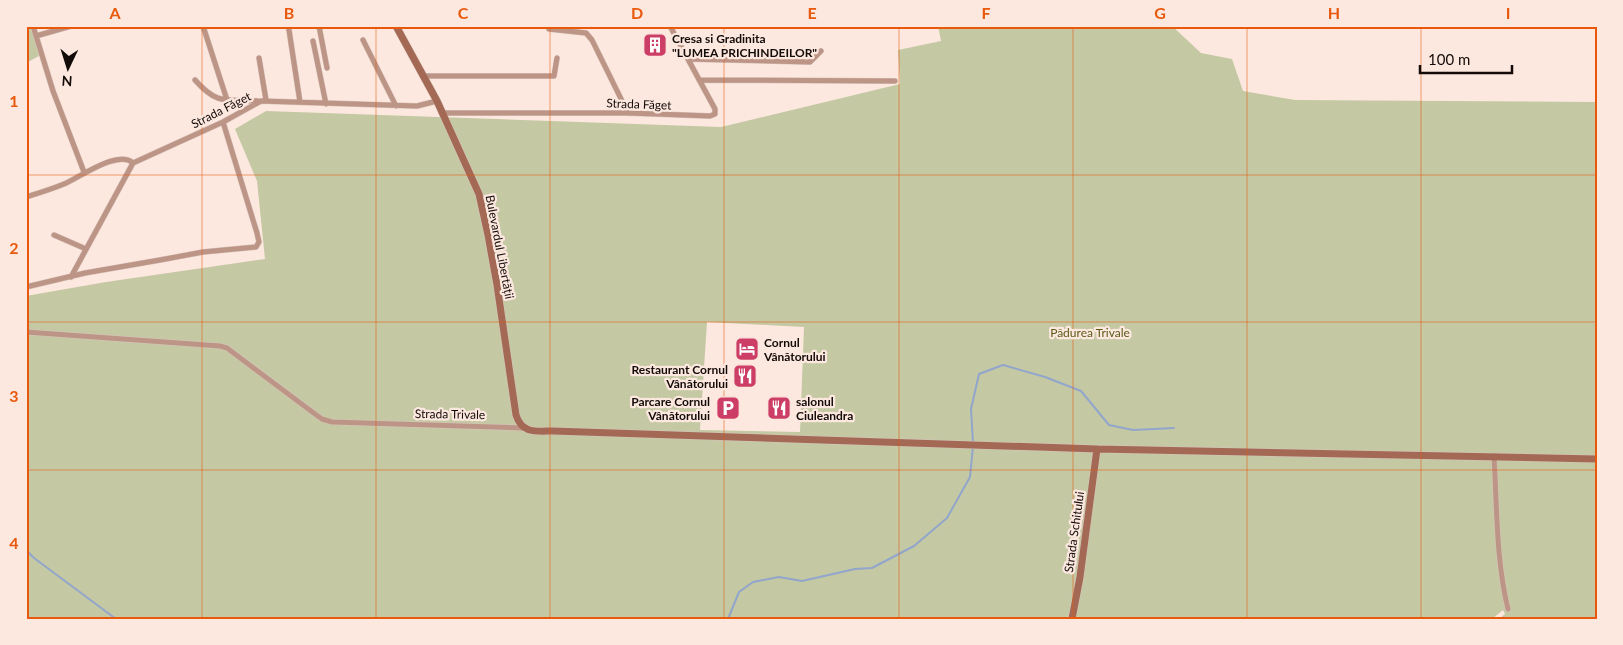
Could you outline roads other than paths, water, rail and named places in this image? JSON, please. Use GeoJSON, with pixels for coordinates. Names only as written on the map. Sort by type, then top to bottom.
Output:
{"type":"FeatureCollection","features":[{"type":"Feature","properties":{"kind":"main road","name":"Bulevardul Libertății"},"geometry":{"type":"LineString","coordinates":[[396,26],[442,113],[478,194],[494,268],[516,415],[523,428]]}},
{"type":"Feature","properties":{"kind":"main road","name":"Strada Trivale"},"geometry":{"type":"LineString","coordinates":[[523,428],[538,431],[1097,449],[1597,458]]}},
{"type":"Feature","properties":{"kind":"main road","name":"Strada Schitului"},"geometry":{"type":"LineString","coordinates":[[1072,619],[1097,449]]}},
{"type":"Feature","properties":{"kind":"street"},"geometry":{"type":"LineString","coordinates":[[33,26],[53,91],[84,172]]}},
{"type":"Feature","properties":{"kind":"street"},"geometry":{"type":"LineString","coordinates":[[36,36],[71,26]]}},
{"type":"Feature","properties":{"kind":"street"},"geometry":{"type":"LineString","coordinates":[[203,26],[227,100]]}},
{"type":"Feature","properties":{"kind":"street"},"geometry":{"type":"LineString","coordinates":[[319,26],[327,68]]}},
{"type":"Feature","properties":{"kind":"street"},"geometry":{"type":"LineString","coordinates":[[670,26],[699,80],[895,81]]}},
{"type":"Feature","properties":{"kind":"street"},"geometry":{"type":"LineString","coordinates":[[548,29],[586,33],[592,40],[628,113]]}},
{"type":"Feature","properties":{"kind":"street"},"geometry":{"type":"LineString","coordinates":[[289,30],[300,102]]}},
{"type":"Feature","properties":{"kind":"street"},"geometry":{"type":"LineString","coordinates":[[363,40],[396,106]]}},
{"type":"Feature","properties":{"kind":"street"},"geometry":{"type":"LineString","coordinates":[[313,41],[326,104]]}},
{"type":"Feature","properties":{"kind":"street"},"geometry":{"type":"LineString","coordinates":[[688,59],[810,62],[821,51]]}},
{"type":"Feature","properties":{"kind":"street"},"geometry":{"type":"LineString","coordinates":[[195,80],[220,100],[263,101],[259,58]]}},
{"type":"Feature","properties":{"kind":"street"},"geometry":{"type":"LineString","coordinates":[[423,76],[554,76],[556,58]]}},
{"type":"Feature","properties":{"kind":"street","name":"Strada Făget"},"geometry":{"type":"LineString","coordinates":[[442,113],[628,113],[710,116],[715,114],[715,109],[699,80]]}},
{"type":"Feature","properties":{"kind":"street","name":"Strada Făget"},"geometry":{"type":"LineString","coordinates":[[26,197],[65,184],[84,172],[124,158],[132,163],[223,122],[263,101],[396,106],[416,106],[436,101]]}},
{"type":"Feature","properties":{"kind":"street"},"geometry":{"type":"LineString","coordinates":[[26,287],[85,273],[186,255],[256,247],[259,242],[257,233],[223,122]]}},
{"type":"Feature","properties":{"kind":"street"},"geometry":{"type":"LineString","coordinates":[[71,277],[132,163]]}},
{"type":"Feature","properties":{"kind":"street"},"geometry":{"type":"LineString","coordinates":[[54,235],[86,249]]}},
{"type":"Feature","properties":{"kind":"street","name":"Strada Trivale"},"geometry":{"type":"LineString","coordinates":[[26,332],[227,348],[322,419],[332,422],[523,428]]}},
{"type":"Feature","properties":{"kind":"street"},"geometry":{"type":"LineString","coordinates":[[1494,456],[1499,546],[1508,609]]}},
{"type":"Feature","properties":{"kind":"waterway"},"geometry":{"type":"LineString","coordinates":[[973,443],[971,409],[979,374],[1003,365],[1045,377],[1081,391],[1109,425],[1133,430],[1174,428]]}},
{"type":"Feature","properties":{"kind":"waterway"},"geometry":{"type":"LineString","coordinates":[[728,619],[739,592],[753,582],[779,577],[802,581],[855,569],[872,568],[914,546],[947,518],[970,477],[973,446]]}},
{"type":"Feature","properties":{"kind":"waterway"},"geometry":{"type":"LineString","coordinates":[[26,550],[116,619]]}},
{"type":"Feature","properties":{"kind":"place","name":"Cresa si Gradinita \"LUMEA PRICHINDEILOR\""},"geometry":{"type":"Point","coordinates":[655,45]}},
{"type":"Feature","properties":{"kind":"place","name":"Cornul Vânătorului"},"geometry":{"type":"Point","coordinates":[747,349]}},
{"type":"Feature","properties":{"kind":"place","name":"Restaurant Cornul Vânătorului"},"geometry":{"type":"Point","coordinates":[745,376]}},
{"type":"Feature","properties":{"kind":"place","name":"Parcare Cornul Vânătorului"},"geometry":{"type":"Point","coordinates":[728,408]}},
{"type":"Feature","properties":{"kind":"place","name":"salonul Ciuleandra"},"geometry":{"type":"Point","coordinates":[779,408]}},
{"type":"Feature","properties":{"kind":"park label","name":"Pădurea Trivale"},"geometry":{"type":"Point","coordinates":[1090,332]}}]}
